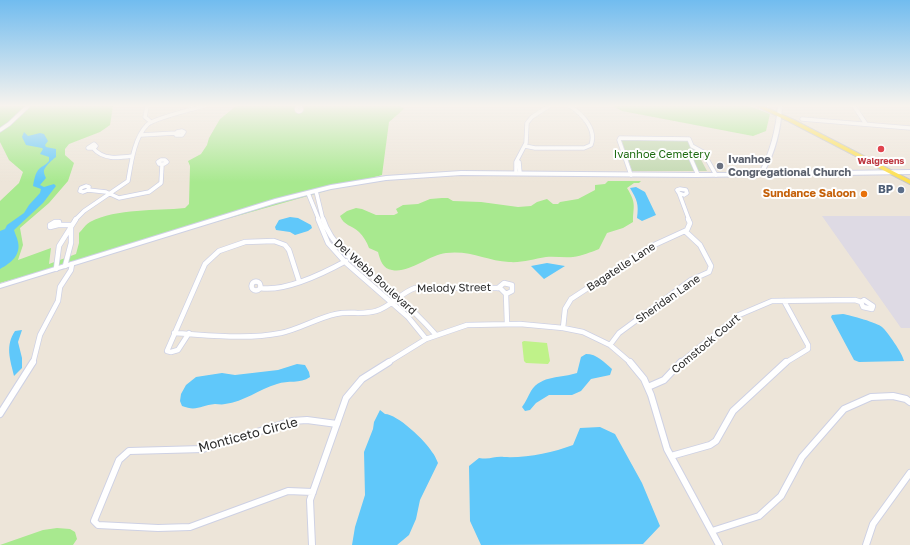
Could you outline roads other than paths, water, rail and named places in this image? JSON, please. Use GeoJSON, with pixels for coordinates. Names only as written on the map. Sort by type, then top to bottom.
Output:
{"type":"FeatureCollection","features":[{"type":"Feature","properties":{"kind":"main road"},"geometry":{"type":"LineString","coordinates":[[761,174],[776,131]]}},
{"type":"Feature","properties":{"kind":"main road"},"geometry":{"type":"LineString","coordinates":[[812,131],[910,182]]}},
{"type":"Feature","properties":{"kind":"main road"},"geometry":{"type":"LineString","coordinates":[[0,286],[264,204],[364,181],[402,176],[448,173],[716,175],[910,172]]}},
{"type":"Feature","properties":{"kind":"street"},"geometry":{"type":"LineString","coordinates":[[56,268],[59,246],[71,225],[84,211],[128,181],[134,148],[143,131]]}},
{"type":"Feature","properties":{"kind":"street"},"geometry":{"type":"LineString","coordinates":[[518,173],[519,162],[517,161],[518,156],[525,146],[525,131]]}},
{"type":"Feature","properties":{"kind":"street"},"geometry":{"type":"LineString","coordinates":[[525,146],[535,148],[584,148],[591,145],[593,140],[590,131]]}},
{"type":"Feature","properties":{"kind":"street"},"geometry":{"type":"LineString","coordinates":[[141,135],[176,133]]}},
{"type":"Feature","properties":{"kind":"street"},"geometry":{"type":"LineString","coordinates":[[631,175],[619,140],[620,138],[685,138],[689,140],[692,146],[702,152],[716,175]]}},
{"type":"Feature","properties":{"kind":"street"},"geometry":{"type":"LineString","coordinates":[[93,148],[96,153],[101,156],[132,156]]}},
{"type":"Feature","properties":{"kind":"street"},"geometry":{"type":"LineString","coordinates":[[624,155],[686,154],[691,159],[698,175]]}},
{"type":"Feature","properties":{"kind":"street"},"geometry":{"type":"LineString","coordinates":[[88,190],[99,191],[116,197],[125,198],[151,191],[161,183],[162,165]]}},
{"type":"Feature","properties":{"kind":"street","name":"Del Webb Boulevard"},"geometry":{"type":"LineString","coordinates":[[316,191],[328,233],[351,257],[424,321],[436,335]]}},
{"type":"Feature","properties":{"kind":"street","name":"Del Webb Boulevard"},"geometry":{"type":"LineString","coordinates":[[308,193],[328,243],[345,262],[408,317],[426,339]]}},
{"type":"Feature","properties":{"kind":"street"},"geometry":{"type":"LineString","coordinates":[[679,193],[690,223],[685,231]]}},
{"type":"Feature","properties":{"kind":"street"},"geometry":{"type":"LineString","coordinates":[[58,225],[71,225]]}},
{"type":"Feature","properties":{"kind":"street"},"geometry":{"type":"LineString","coordinates":[[0,414],[31,368],[35,358],[40,335],[58,301],[60,286],[71,270],[66,259],[71,243],[71,225]]}},
{"type":"Feature","properties":{"kind":"street","name":"Bagatelle Lane"},"geometry":{"type":"LineString","coordinates":[[563,328],[565,309],[571,299],[652,246],[685,231]]}},
{"type":"Feature","properties":{"kind":"street","name":"Sheridan Lane"},"geometry":{"type":"LineString","coordinates":[[610,345],[621,332],[691,280],[709,272],[711,266],[700,245],[685,231]]}},
{"type":"Feature","properties":{"kind":"street"},"geometry":{"type":"LineString","coordinates":[[189,334],[182,348],[176,352],[167,351],[205,264],[212,257],[225,249],[245,242],[274,241],[285,245],[289,250],[299,281]]}},
{"type":"Feature","properties":{"kind":"street"},"geometry":{"type":"LineString","coordinates":[[260,288],[263,290],[273,290],[335,267],[351,257]]}},
{"type":"Feature","properties":{"kind":"street"},"geometry":{"type":"LineString","coordinates":[[498,288],[502,283],[512,285],[512,291],[506,294]]}},
{"type":"Feature","properties":{"kind":"street","name":"Melody Street"},"geometry":{"type":"LineString","coordinates":[[174,333],[221,336],[267,335],[282,332],[336,314],[361,314],[378,311],[392,302],[403,292],[416,288],[498,288],[503,290],[506,294],[507,324]]}},
{"type":"Feature","properties":{"kind":"street","name":"Comstock Court"},"geometry":{"type":"LineString","coordinates":[[648,387],[664,380],[680,363],[739,315],[772,301],[855,300],[861,302]]}},
{"type":"Feature","properties":{"kind":"street"},"geometry":{"type":"LineString","coordinates":[[671,456],[710,445],[716,441],[733,411],[790,360],[808,349],[808,345],[784,301]]}},
{"type":"Feature","properties":{"kind":"street"},"geometry":{"type":"LineString","coordinates":[[312,545],[310,500],[346,398],[362,379],[426,339],[436,335],[467,325],[507,324],[535,325],[583,332],[610,345],[633,365],[644,379],[648,387],[667,449],[719,545]]}},
{"type":"Feature","properties":{"kind":"street"},"geometry":{"type":"LineString","coordinates":[[712,532],[759,516],[781,496],[802,457],[844,409],[871,397],[893,396],[906,398],[910,402]]}},
{"type":"Feature","properties":{"kind":"street","name":"Monticeto Circle"},"geometry":{"type":"LineString","coordinates":[[313,492],[288,491],[190,527],[158,528],[98,525],[94,521],[119,460],[129,452],[203,449],[292,421],[307,420],[337,424]]}},
{"type":"Feature","properties":{"kind":"street"},"geometry":{"type":"LineString","coordinates":[[866,545],[873,524],[910,473]]}},
{"type":"Feature","properties":{"kind":"water"},"geometry":{"type":"Polygon","coordinates":[[[24,132],[28,136],[40,133],[44,134],[48,141],[45,145],[46,147],[56,149],[56,157],[45,168],[44,173],[46,178],[40,185],[44,187],[54,184],[56,186],[43,203],[14,230],[19,247],[17,255],[8,264],[0,269],[0,231],[5,229],[7,225],[24,213],[40,193],[41,189],[33,186],[35,177],[39,169],[49,161],[49,157],[40,154],[43,149],[42,148],[26,145],[22,137],[24,132]]]}},
{"type":"Feature","properties":{"kind":"water"},"geometry":{"type":"Polygon","coordinates":[[[636,187],[645,192],[656,215],[642,221],[637,218],[637,202],[630,188],[636,187]]]}},
{"type":"Feature","properties":{"kind":"water"},"geometry":{"type":"Polygon","coordinates":[[[290,217],[298,218],[311,225],[312,228],[308,231],[295,235],[290,232],[276,230],[275,227],[279,220],[290,217]]]}},
{"type":"Feature","properties":{"kind":"water"},"geometry":{"type":"Polygon","coordinates":[[[547,263],[565,266],[544,279],[531,266],[547,263]]]}},
{"type":"Feature","properties":{"kind":"water"},"geometry":{"type":"Polygon","coordinates":[[[843,314],[870,321],[882,327],[901,353],[904,361],[859,362],[854,360],[831,317],[832,315],[843,314]]]}},
{"type":"Feature","properties":{"kind":"water"},"geometry":{"type":"Polygon","coordinates":[[[22,330],[18,342],[22,358],[22,368],[14,376],[9,347],[15,331],[22,330]]]}},
{"type":"Feature","properties":{"kind":"water"},"geometry":{"type":"Polygon","coordinates":[[[586,354],[597,357],[612,369],[610,375],[591,379],[581,391],[572,395],[549,395],[536,403],[530,410],[525,411],[522,407],[535,386],[540,382],[552,378],[577,373],[581,357],[586,354]]]}},
{"type":"Feature","properties":{"kind":"water"},"geometry":{"type":"Polygon","coordinates":[[[297,364],[305,365],[310,377],[298,381],[277,384],[232,403],[215,404],[199,408],[187,408],[182,406],[180,401],[181,394],[186,385],[196,377],[222,373],[235,375],[278,370],[297,364]]]}},
{"type":"Feature","properties":{"kind":"water"},"geometry":{"type":"Polygon","coordinates":[[[380,410],[385,414],[397,418],[418,435],[434,454],[438,463],[420,500],[416,519],[409,535],[397,545],[352,545],[355,527],[365,495],[364,452],[373,429],[374,422],[380,410]]]}},
{"type":"Feature","properties":{"kind":"water"},"geometry":{"type":"Polygon","coordinates":[[[600,427],[615,434],[642,483],[660,526],[643,544],[481,545],[470,521],[469,466],[479,458],[522,457],[557,450],[573,445],[580,428],[600,427]]]}},
{"type":"Feature","properties":{"kind":"place","name":"Walgreens"},"geometry":{"type":"Point","coordinates":[881,149]}},
{"type":"Feature","properties":{"kind":"place","name":"Ivanhoe Congregational Church"},"geometry":{"type":"Point","coordinates":[720,166]}},
{"type":"Feature","properties":{"kind":"place","name":"BP"},"geometry":{"type":"Point","coordinates":[901,190]}},
{"type":"Feature","properties":{"kind":"place","name":"Sundance Saloon"},"geometry":{"type":"Point","coordinates":[864,194]}},
{"type":"Feature","properties":{"kind":"park label","name":"Ivanhoe Cemetery"},"geometry":{"type":"Point","coordinates":[662,155]}}]}
